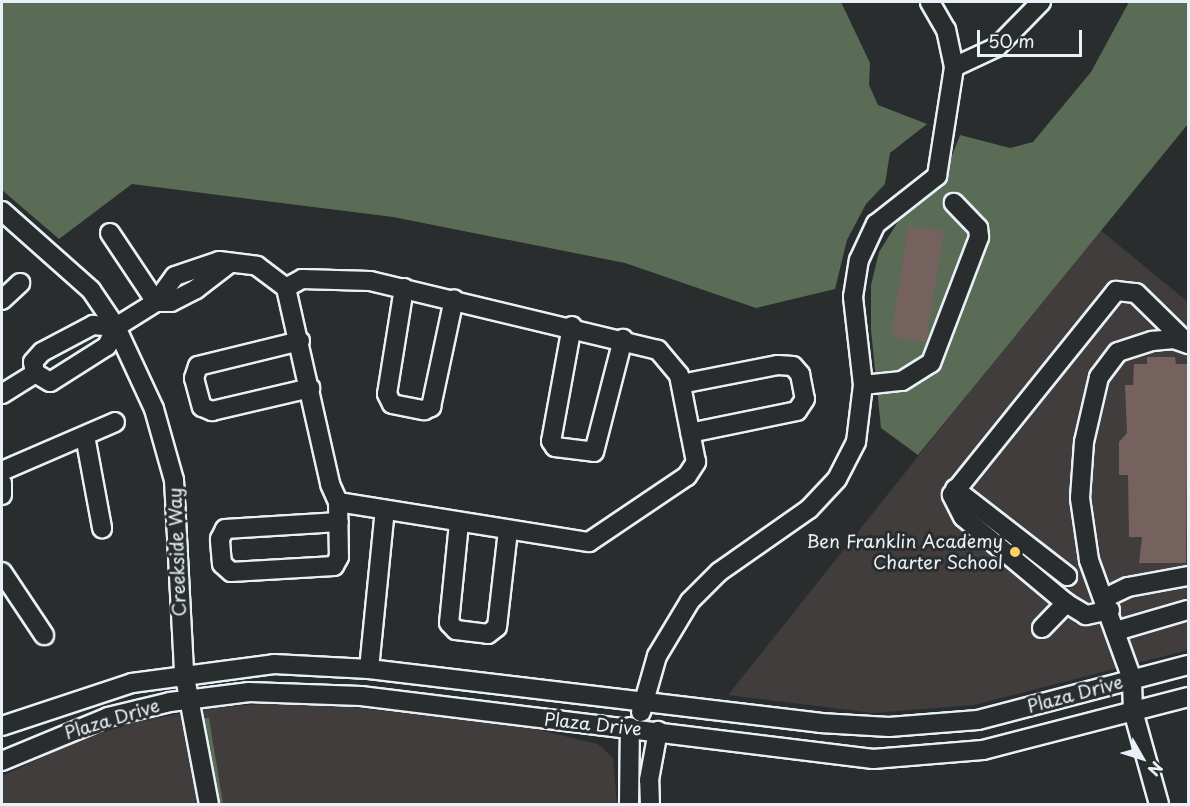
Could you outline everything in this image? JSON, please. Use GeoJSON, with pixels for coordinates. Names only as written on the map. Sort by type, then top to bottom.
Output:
{"type":"FeatureCollection","features":[{"type":"Feature","properties":{"kind":"street"},"geometry":{"type":"LineString","coordinates":[[629,804],[634,728],[657,656],[690,601],[718,572],[809,508],[837,479],[856,442],[863,385],[852,297],[859,260],[876,224],[937,176],[954,67],[946,30],[930,2]]}},
{"type":"Feature","properties":{"kind":"street"},"geometry":{"type":"LineString","coordinates":[[954,67],[997,47],[1041,2]]}},
{"type":"Feature","properties":{"kind":"street"},"geometry":{"type":"LineString","coordinates":[[863,385],[902,381],[931,363],[979,237],[978,228],[954,203]]}},
{"type":"Feature","properties":{"kind":"street","name":"Creekside Way"},"geometry":{"type":"LineString","coordinates":[[2,211],[91,290],[116,327],[154,409],[174,480],[184,672],[209,804]]}},
{"type":"Feature","properties":{"kind":"street"},"geometry":{"type":"LineString","coordinates":[[110,233],[156,302]]}},
{"type":"Feature","properties":{"kind":"street"},"geometry":{"type":"LineString","coordinates":[[116,327],[93,324],[42,352],[33,362],[35,373],[50,382],[69,372],[79,360],[107,346],[116,327],[156,302],[171,302],[195,278],[230,263],[257,266],[286,288],[300,341],[330,484],[338,502],[339,522],[339,557],[328,569],[231,572],[222,564],[220,539],[225,529],[339,522]]}},
{"type":"Feature","properties":{"kind":"street"},"geometry":{"type":"LineString","coordinates":[[286,288],[302,279],[370,281],[572,326],[623,339],[667,357],[681,384],[696,462],[687,476],[600,538],[577,542],[338,502]]}},
{"type":"Feature","properties":{"kind":"street"},"geometry":{"type":"LineString","coordinates":[[2,300],[20,283]]}},
{"type":"Feature","properties":{"kind":"street"},"geometry":{"type":"LineString","coordinates":[[404,288],[387,394],[392,404],[423,410],[431,407],[454,299]]}},
{"type":"Feature","properties":{"kind":"street"},"geometry":{"type":"LineString","coordinates":[[1187,343],[1136,293],[1116,291],[956,489],[952,502],[963,517],[1066,603],[1086,615],[1128,587],[1188,576]]}},
{"type":"Feature","properties":{"kind":"street"},"geometry":{"type":"LineString","coordinates":[[572,326],[551,441],[555,447],[594,452],[623,339]]}},
{"type":"Feature","properties":{"kind":"street"},"geometry":{"type":"LineString","coordinates":[[300,341],[198,366],[194,378],[202,407],[212,411],[310,388]]}},
{"type":"Feature","properties":{"kind":"street"},"geometry":{"type":"LineString","coordinates":[[1159,804],[1133,711],[1132,679],[1084,538],[1081,486],[1084,442],[1099,377],[1118,352],[1152,341],[1187,343]]}},
{"type":"Feature","properties":{"kind":"street"},"geometry":{"type":"LineString","coordinates":[[681,384],[786,364],[800,374],[805,399],[797,411],[690,434]]}},
{"type":"Feature","properties":{"kind":"street"},"geometry":{"type":"LineString","coordinates":[[2,394],[35,373]]}},
{"type":"Feature","properties":{"kind":"street"},"geometry":{"type":"LineString","coordinates":[[2,471],[115,422]]}},
{"type":"Feature","properties":{"kind":"street"},"geometry":{"type":"LineString","coordinates":[[85,436],[102,528]]}},
{"type":"Feature","properties":{"kind":"street"},"geometry":{"type":"LineString","coordinates":[[2,483],[2,495]]}},
{"type":"Feature","properties":{"kind":"street"},"geometry":{"type":"LineString","coordinates":[[956,489],[1067,576]]}},
{"type":"Feature","properties":{"kind":"street"},"geometry":{"type":"LineString","coordinates":[[369,669],[385,510]]}},
{"type":"Feature","properties":{"kind":"street"},"geometry":{"type":"LineString","coordinates":[[459,523],[449,623],[456,630],[488,634],[497,627],[508,531]]}},
{"type":"Feature","properties":{"kind":"street"},"geometry":{"type":"LineString","coordinates":[[2,572],[44,635]]}},
{"type":"Feature","properties":{"kind":"street"},"geometry":{"type":"LineString","coordinates":[[1042,628],[1066,603]]}},
{"type":"Feature","properties":{"kind":"street"},"geometry":{"type":"LineString","coordinates":[[1116,632],[1188,610]]}},
{"type":"Feature","properties":{"kind":"street","name":"Plaza Drive"},"geometry":{"type":"LineString","coordinates":[[2,726],[89,694],[184,672],[274,664],[369,669],[855,727],[908,727],[978,720],[1188,665]]}},
{"type":"Feature","properties":{"kind":"street","name":"Plaza Drive"},"geometry":{"type":"LineString","coordinates":[[2,761],[108,717],[188,699],[257,692],[328,693],[658,731],[816,755],[909,758],[984,750],[1188,697]]}},
{"type":"Feature","properties":{"kind":"street"},"geometry":{"type":"LineString","coordinates":[[650,804],[649,780],[658,731]]}},
{"type":"Feature","properties":{"kind":"shaded area","name":"Ben Franklin Academy Charter School"},"geometry":{"type":"Polygon","coordinates":[[[1099,229],[1188,302],[1188,650],[974,705],[873,713],[728,695],[1099,229]]]}},
{"type":"Feature","properties":{"kind":"shaded area"},"geometry":{"type":"Polygon","coordinates":[[[304,702],[522,726],[598,744],[613,758],[617,804],[2,804],[2,776],[79,740],[137,722],[216,707],[304,702]]]}},
{"type":"Feature","properties":{"kind":"green space"},"geometry":{"type":"Polygon","coordinates":[[[2,2],[841,2],[870,63],[869,85],[878,105],[927,124],[890,153],[885,184],[866,204],[847,240],[835,289],[756,308],[625,263],[393,217],[132,184],[59,239],[2,190],[2,2]]]}},
{"type":"Feature","properties":{"kind":"green space"},"geometry":{"type":"Polygon","coordinates":[[[1129,2],[1188,2],[1188,124],[918,455],[881,428],[871,330],[871,285],[879,252],[904,212],[939,189],[960,135],[1010,148],[1033,142],[1091,72],[1129,2]]]}},
{"type":"Feature","properties":{"kind":"green space"},"geometry":{"type":"Polygon","coordinates":[[[203,718],[209,718],[223,804],[217,804],[203,718]]]}},
{"type":"Feature","properties":{"kind":"building"},"geometry":{"type":"Polygon","coordinates":[[[908,226],[944,231],[926,342],[891,337],[908,226]]]}},
{"type":"Feature","properties":{"kind":"building"},"geometry":{"type":"Polygon","coordinates":[[[1147,357],[1175,357],[1176,364],[1188,364],[1186,563],[1139,563],[1142,537],[1129,537],[1128,475],[1119,475],[1119,442],[1127,433],[1125,385],[1133,385],[1134,364],[1147,364],[1147,357]]]}},
{"type":"Feature","properties":{"kind":"place","name":"Ben Franklin Academy Charter School"},"geometry":{"type":"Point","coordinates":[1015,552]}}]}
